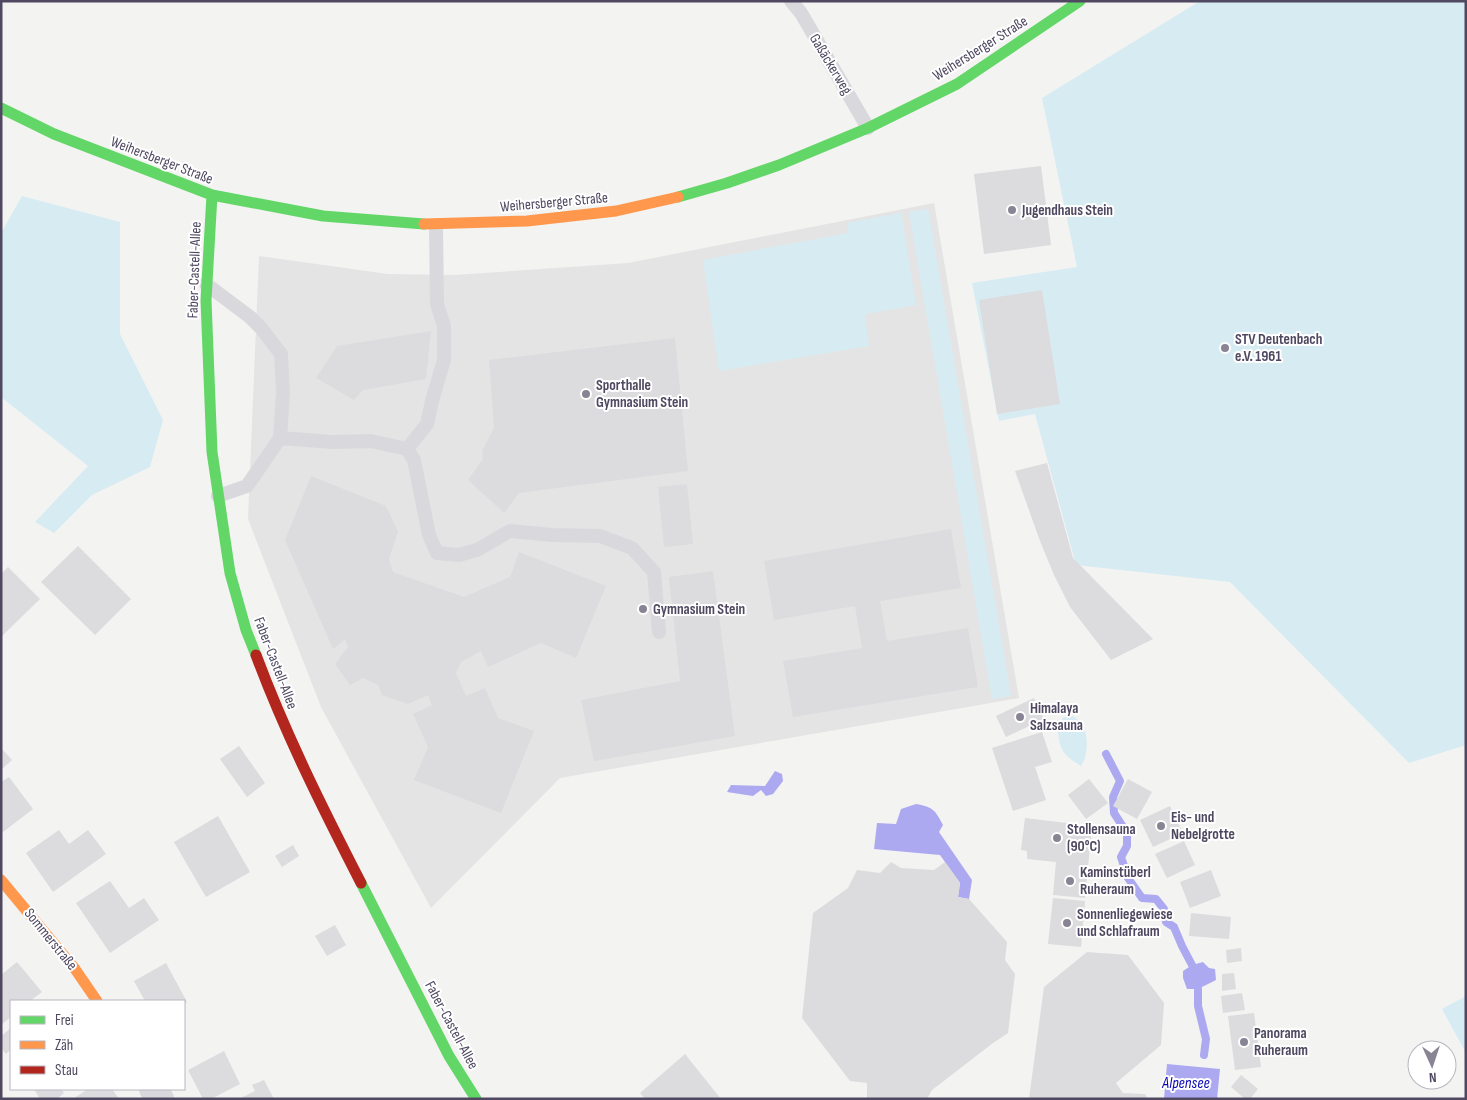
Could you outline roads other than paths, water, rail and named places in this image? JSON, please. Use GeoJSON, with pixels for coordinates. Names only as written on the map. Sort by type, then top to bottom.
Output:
{"type":"FeatureCollection","features":[{"type":"Feature","properties":{"kind":"street","name":"Weihersberger Straße"},"geometry":{"type":"LineString","coordinates":[[1,108],[54,134],[212,195],[323,216],[436,225],[528,221],[616,211],[672,199],[779,165],[868,128],[957,84],[1080,1]]}},
{"type":"Feature","properties":{"kind":"street","name":"Faber-Castell-Allee"},"geometry":{"type":"LineString","coordinates":[[212,195],[206,284],[212,452],[230,573],[246,630],[269,691],[328,819],[449,1056],[476,1099]]}},
{"type":"Feature","properties":{"kind":"street","name":"Sommerstraße"},"geometry":{"type":"LineString","coordinates":[[1,880],[75,969],[96,1000]]}},
{"type":"Feature","properties":{"kind":"lane","name":"Gaßäckerweg"},"geometry":{"type":"LineString","coordinates":[[791,1],[801,13],[868,128]]}},
{"type":"Feature","properties":{"kind":"lane"},"geometry":{"type":"LineString","coordinates":[[407,449],[428,424],[432,401],[444,360],[444,326],[438,304],[436,225]]}},
{"type":"Feature","properties":{"kind":"lane"},"geometry":{"type":"LineString","coordinates":[[206,284],[250,317],[281,354],[283,393],[280,438],[247,486],[218,496]]}},
{"type":"Feature","properties":{"kind":"lane"},"geometry":{"type":"LineString","coordinates":[[280,438],[333,442],[371,441],[407,449],[414,460],[429,535],[437,553],[459,555],[477,550],[510,531],[552,535],[600,536],[632,548],[654,572],[659,632]]}},
{"type":"Feature","properties":{"kind":"water"},"geometry":{"type":"Polygon","coordinates":[[[775,771],[782,774],[783,781],[773,794],[766,796],[761,790],[753,796],[727,792],[731,785],[765,786],[775,771]]]}},
{"type":"Feature","properties":{"kind":"water"},"geometry":{"type":"Polygon","coordinates":[[[916,804],[926,806],[935,812],[943,825],[939,832],[972,880],[969,899],[958,897],[960,883],[940,855],[874,849],[877,823],[896,824],[901,809],[916,804]]]}},
{"type":"Feature","properties":{"kind":"water"},"geometry":{"type":"Polygon","coordinates":[[[1203,962],[1209,968],[1215,969],[1216,980],[1198,989],[1187,989],[1183,978],[1183,971],[1192,965],[1203,962]]]}},
{"type":"Feature","properties":{"kind":"water","name":"Alpensee"},"geometry":{"type":"Polygon","coordinates":[[[1167,1064],[1220,1069],[1217,1099],[1164,1099],[1167,1064]]]}},
{"type":"Feature","properties":{"kind":"waterway"},"geometry":{"type":"LineString","coordinates":[[1106,754],[1120,781],[1113,797],[1114,813],[1127,833],[1127,846],[1121,857],[1128,878],[1142,898],[1156,899],[1164,909],[1166,922],[1174,927],[1192,965]]}},
{"type":"Feature","properties":{"kind":"waterway"},"geometry":{"type":"LineString","coordinates":[[1198,989],[1198,1006],[1206,1039],[1204,1055]]}},
{"type":"Feature","properties":{"kind":"place","name":"Jugendhaus Stein"},"geometry":{"type":"Point","coordinates":[1012,210]}},
{"type":"Feature","properties":{"kind":"place","name":"STV Deutenbach e.V. 1961"},"geometry":{"type":"Point","coordinates":[1225,348]}},
{"type":"Feature","properties":{"kind":"place","name":"Sporthalle Gymnasium Stein"},"geometry":{"type":"Point","coordinates":[586,394]}},
{"type":"Feature","properties":{"kind":"place","name":"Gymnasium Stein"},"geometry":{"type":"Point","coordinates":[643,609]}},
{"type":"Feature","properties":{"kind":"place","name":"Himalaya Salzsauna"},"geometry":{"type":"Point","coordinates":[1020,717]}},
{"type":"Feature","properties":{"kind":"place","name":"Eis- und Nebelgrotte"},"geometry":{"type":"Point","coordinates":[1161,826]}},
{"type":"Feature","properties":{"kind":"place","name":"Stollensauna (90°C)"},"geometry":{"type":"Point","coordinates":[1057,838]}},
{"type":"Feature","properties":{"kind":"place","name":"Kaminstüberl Ruheraum"},"geometry":{"type":"Point","coordinates":[1070,881]}},
{"type":"Feature","properties":{"kind":"place","name":"Sonnenliegewiese und Schlafraum"},"geometry":{"type":"Point","coordinates":[1067,923]}},
{"type":"Feature","properties":{"kind":"place","name":"Panorama Ruheraum"},"geometry":{"type":"Point","coordinates":[1244,1042]}}]}
